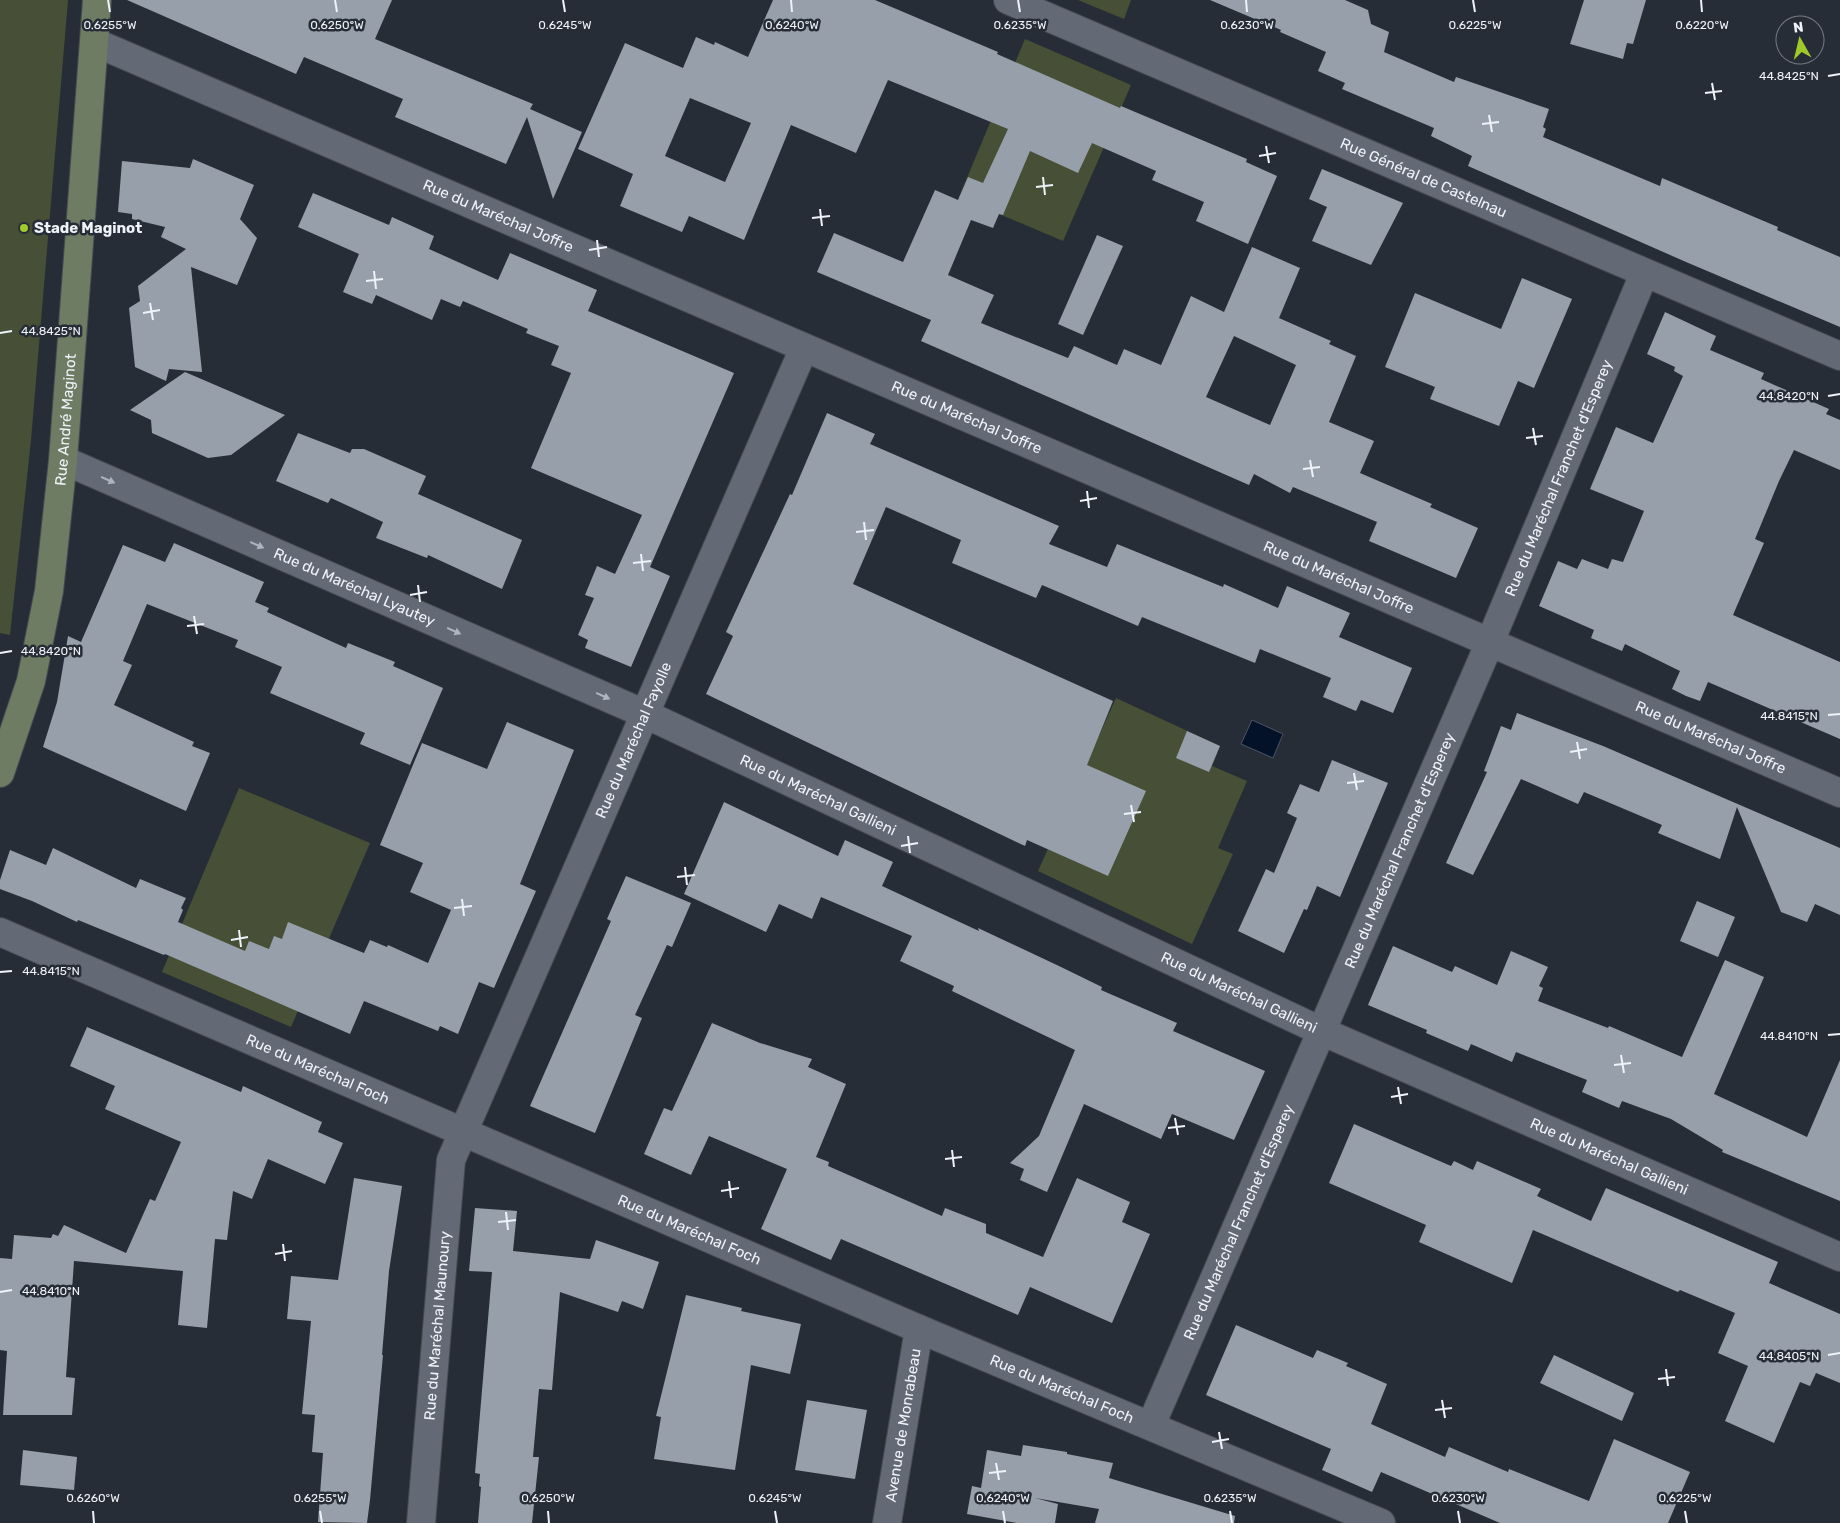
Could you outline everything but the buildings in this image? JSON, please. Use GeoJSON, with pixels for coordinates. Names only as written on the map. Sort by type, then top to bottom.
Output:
{"type":"FeatureCollection","features":[{"type":"Feature","properties":{"kind":"street","name":"Rue André Maginot"},"geometry":{"type":"LineString","coordinates":[[0,773],[33,672],[49,591],[63,460],[97,0]]}},
{"type":"Feature","properties":{"kind":"street","name":"Rue Général de Castelnau"},"geometry":{"type":"LineString","coordinates":[[1008,0],[1644,274],[1840,356]]}},
{"type":"Feature","properties":{"kind":"street","name":"Rue du Maréchal Joffre"},"geometry":{"type":"LineString","coordinates":[[94,42],[1840,793]]}},
{"type":"Feature","properties":{"kind":"street","name":"Rue du Maréchal Franchet d'Esperey"},"geometry":{"type":"LineString","coordinates":[[1151,1425],[1490,642],[1644,274]]}},
{"type":"Feature","properties":{"kind":"street","name":"Rue du Maréchal Fayolle"},"geometry":{"type":"LineString","coordinates":[[464,1132],[804,348]]}},
{"type":"Feature","properties":{"kind":"street","name":"Rue du Maréchal Lyautey"},"geometry":{"type":"LineString","coordinates":[[63,460],[645,714]]}},
{"type":"Feature","properties":{"kind":"street","name":"Rue du Maréchal Gallieni"},"geometry":{"type":"LineString","coordinates":[[645,714],[1321,1031],[1840,1256]]}},
{"type":"Feature","properties":{"kind":"street","name":"Rue du Maréchal Foch"},"geometry":{"type":"LineString","coordinates":[[0,932],[919,1329],[1381,1523]]}},
{"type":"Feature","properties":{"kind":"street","name":"Rue du Maréchal Maunoury"},"geometry":{"type":"LineString","coordinates":[[420,1523],[451,1160],[464,1132]]}},
{"type":"Feature","properties":{"kind":"street","name":"Avenue de Monrabeau"},"geometry":{"type":"LineString","coordinates":[[887,1523],[919,1329]]}},
{"type":"Feature","properties":{"kind":"green space","name":"Stade Maginot"},"geometry":{"type":"Polygon","coordinates":[[[0,0],[68,0],[31,440],[10,635],[0,633],[0,0]]]}},
{"type":"Feature","properties":{"kind":"green space"},"geometry":{"type":"Polygon","coordinates":[[[1078,0],[1131,0],[1124,19],[1078,0]]]}},
{"type":"Feature","properties":{"kind":"green space"},"geometry":{"type":"Polygon","coordinates":[[[1025,39],[1131,85],[1063,241],[959,197],[1025,39]]]}},
{"type":"Feature","properties":{"kind":"green space"},"geometry":{"type":"Polygon","coordinates":[[[1116,698],[1220,746],[1212,766],[1247,781],[1218,848],[1233,854],[1192,944],[1038,871],[1116,698]]]}},
{"type":"Feature","properties":{"kind":"green space"},"geometry":{"type":"Polygon","coordinates":[[[239,788],[370,843],[291,1027],[162,972],[239,788]]]}},
{"type":"Feature","properties":{"kind":"water"},"geometry":{"type":"Polygon","coordinates":[[[1252,720],[1283,734],[1273,758],[1241,744],[1252,720]]]}},
{"type":"Feature","properties":{"kind":"place","name":"Stade Maginot"},"geometry":{"type":"Point","coordinates":[24,228]}}]}
